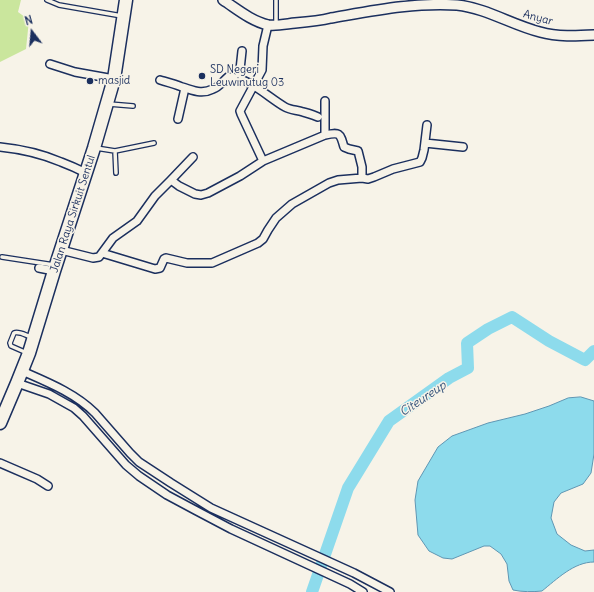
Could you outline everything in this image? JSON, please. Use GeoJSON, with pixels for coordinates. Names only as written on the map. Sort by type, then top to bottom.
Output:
{"type":"FeatureCollection","features":[{"type":"Feature","properties":{"kind":"main road","name":"Jalan Raya Sirkuit Sentul"},"geometry":{"type":"LineString","coordinates":[[0,423],[22,371],[108,104],[114,79],[126,0]]}},
{"type":"Feature","properties":{"kind":"street","name":"Anyar"},"geometry":{"type":"LineString","coordinates":[[223,0],[258,22],[272,25],[318,21],[400,7],[441,2],[480,10],[541,33],[567,36],[594,35]]}},
{"type":"Feature","properties":{"kind":"street"},"geometry":{"type":"LineString","coordinates":[[263,161],[240,111],[262,70],[263,46],[272,25]]}},
{"type":"Feature","properties":{"kind":"street"},"geometry":{"type":"LineString","coordinates":[[239,79],[242,51]]}},
{"type":"Feature","properties":{"kind":"street"},"geometry":{"type":"LineString","coordinates":[[50,64],[75,72],[114,79]]}},
{"type":"Feature","properties":{"kind":"street"},"geometry":{"type":"LineString","coordinates":[[160,80],[190,90],[202,92],[213,89],[223,83],[228,77],[244,80],[286,108],[305,112],[318,117]]}},
{"type":"Feature","properties":{"kind":"street"},"geometry":{"type":"LineString","coordinates":[[178,119],[185,88]]}},
{"type":"Feature","properties":{"kind":"street"},"geometry":{"type":"LineString","coordinates":[[325,101],[325,135]]}},
{"type":"Feature","properties":{"kind":"street"},"geometry":{"type":"LineString","coordinates":[[102,253],[155,269],[160,268],[164,259],[166,258],[187,263],[212,263],[258,243],[263,239],[276,218],[292,204],[332,182],[362,178],[368,179],[420,162],[425,143],[427,124]]}},
{"type":"Feature","properties":{"kind":"street"},"geometry":{"type":"LineString","coordinates":[[172,180],[187,190],[201,195],[208,193],[240,176],[263,161],[325,135],[336,134],[340,135],[342,138],[344,147],[358,151],[362,168],[362,178]]}},
{"type":"Feature","properties":{"kind":"street"},"geometry":{"type":"LineString","coordinates":[[425,143],[463,147]]}},
{"type":"Feature","properties":{"kind":"street"},"geometry":{"type":"LineString","coordinates":[[0,147],[34,153],[60,161],[86,173]]}},
{"type":"Feature","properties":{"kind":"street"},"geometry":{"type":"LineString","coordinates":[[61,250],[94,258],[99,257],[113,238],[137,221],[155,196],[193,157]]}},
{"type":"Feature","properties":{"kind":"street"},"geometry":{"type":"LineString","coordinates":[[39,268],[55,268]]}},
{"type":"Feature","properties":{"kind":"street"},"geometry":{"type":"LineString","coordinates":[[22,371],[64,391],[89,407],[130,454],[144,465],[211,508],[300,548],[390,592]]}},
{"type":"Feature","properties":{"kind":"street"},"geometry":{"type":"LineString","coordinates":[[17,383],[49,394],[74,408],[84,416],[126,465],[150,484],[194,510],[231,529],[350,584],[363,592]]}},
{"type":"Feature","properties":{"kind":"street"},"geometry":{"type":"LineString","coordinates":[[61,400],[64,391]]}},
{"type":"Feature","properties":{"kind":"street"},"geometry":{"type":"LineString","coordinates":[[0,463],[48,486]]}},
{"type":"Feature","properties":{"kind":"street"},"geometry":{"type":"LineString","coordinates":[[287,554],[292,545]]}},
{"type":"Feature","properties":{"kind":"lane"},"geometry":{"type":"LineString","coordinates":[[47,0],[59,5],[124,17]]}},
{"type":"Feature","properties":{"kind":"lane"},"geometry":{"type":"LineString","coordinates":[[272,25],[276,0]]}},
{"type":"Feature","properties":{"kind":"lane"},"geometry":{"type":"LineString","coordinates":[[108,104],[133,106]]}},
{"type":"Feature","properties":{"kind":"lane"},"geometry":{"type":"LineString","coordinates":[[94,148],[116,151],[154,143]]}},
{"type":"Feature","properties":{"kind":"lane"},"geometry":{"type":"LineString","coordinates":[[116,151],[116,173]]}},
{"type":"Feature","properties":{"kind":"lane"},"geometry":{"type":"LineString","coordinates":[[2,257],[55,268]]}},
{"type":"Feature","properties":{"kind":"lane"},"geometry":{"type":"LineString","coordinates":[[28,353],[11,346],[10,342],[14,333],[16,332],[33,338]]}},
{"type":"Feature","properties":{"kind":"green space"},"geometry":{"type":"Polygon","coordinates":[[[0,0],[21,0],[18,12],[29,20],[26,49],[0,62],[0,0]]]}},
{"type":"Feature","properties":{"kind":"water"},"geometry":{"type":"Polygon","coordinates":[[[581,397],[594,401],[594,454],[591,473],[583,484],[561,493],[554,502],[551,518],[557,534],[571,545],[585,551],[594,550],[594,562],[573,568],[542,591],[531,592],[513,590],[509,581],[507,564],[501,554],[490,546],[484,546],[452,559],[443,558],[429,551],[418,535],[415,500],[418,481],[438,447],[452,436],[488,423],[525,414],[568,398],[581,397]]]}},
{"type":"Feature","properties":{"kind":"waterway","name":"Citeureup"},"geometry":{"type":"LineString","coordinates":[[312,592],[348,488],[389,421],[449,378],[468,368],[467,343],[488,329],[512,317],[549,341],[585,360],[594,351]]}},
{"type":"Feature","properties":{"kind":"place","name":"SD Negeri Leuwinutug 03"},"geometry":{"type":"Point","coordinates":[202,76]}},
{"type":"Feature","properties":{"kind":"place","name":"masjid"},"geometry":{"type":"Point","coordinates":[90,81]}}]}
